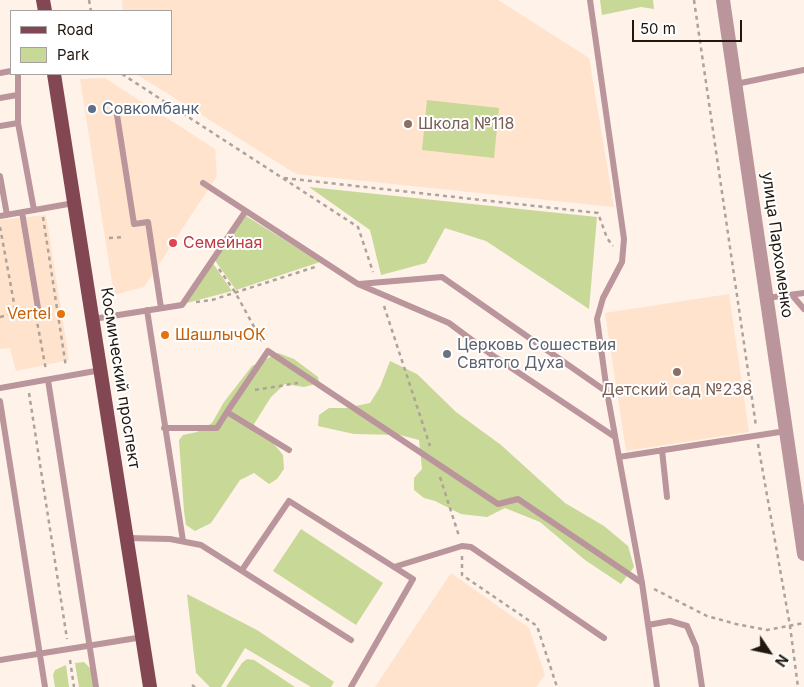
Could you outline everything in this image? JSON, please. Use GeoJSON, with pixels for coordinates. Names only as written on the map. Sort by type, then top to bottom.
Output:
{"type":"FeatureCollection","features":[{"type":"Feature","properties":{"kind":"main road","name":"Космический проспект"},"geometry":{"type":"LineString","coordinates":[[54,75],[150,687]]}},
{"type":"Feature","properties":{"kind":"street","name":"улица Пархоменко"},"geometry":{"type":"LineString","coordinates":[[723,0],[804,554]]}},
{"type":"Feature","properties":{"kind":"lane"},"geometry":{"type":"LineString","coordinates":[[590,0],[624,239],[622,259],[603,298],[597,319],[607,392],[642,583],[657,687]]}},
{"type":"Feature","properties":{"kind":"lane"},"geometry":{"type":"LineString","coordinates":[[736,84],[804,70]]}},
{"type":"Feature","properties":{"kind":"lane"},"geometry":{"type":"LineString","coordinates":[[18,75],[18,123],[34,210]]}},
{"type":"Feature","properties":{"kind":"lane"},"geometry":{"type":"LineString","coordinates":[[0,98],[17,95]]}},
{"type":"Feature","properties":{"kind":"lane"},"geometry":{"type":"LineString","coordinates":[[117,115],[134,224],[148,222],[161,308]]}},
{"type":"Feature","properties":{"kind":"lane"},"geometry":{"type":"LineString","coordinates":[[0,126],[18,123]]}},
{"type":"Feature","properties":{"kind":"lane"},"geometry":{"type":"LineString","coordinates":[[0,176],[4,215],[75,203]]}},
{"type":"Feature","properties":{"kind":"lane"},"geometry":{"type":"LineString","coordinates":[[203,183],[358,284],[448,323],[492,355],[615,437]]}},
{"type":"Feature","properties":{"kind":"lane"},"geometry":{"type":"LineString","coordinates":[[22,212],[38,308]]}},
{"type":"Feature","properties":{"kind":"lane"},"geometry":{"type":"LineString","coordinates":[[93,319],[182,305],[245,212]]}},
{"type":"Feature","properties":{"kind":"lane"},"geometry":{"type":"LineString","coordinates":[[358,284],[442,278],[607,392]]}},
{"type":"Feature","properties":{"kind":"lane"},"geometry":{"type":"LineString","coordinates":[[767,298],[804,293]]}},
{"type":"Feature","properties":{"kind":"lane"},"geometry":{"type":"LineString","coordinates":[[792,294],[804,309]]}},
{"type":"Feature","properties":{"kind":"lane"},"geometry":{"type":"LineString","coordinates":[[147,310],[183,541]]}},
{"type":"Feature","properties":{"kind":"lane"},"geometry":{"type":"LineString","coordinates":[[164,428],[217,428],[268,351],[498,504],[518,499],[642,583]]}},
{"type":"Feature","properties":{"kind":"lane"},"geometry":{"type":"LineString","coordinates":[[0,388],[101,370]]}},
{"type":"Feature","properties":{"kind":"lane"},"geometry":{"type":"LineString","coordinates":[[48,380],[96,687]]}},
{"type":"Feature","properties":{"kind":"lane"},"geometry":{"type":"LineString","coordinates":[[0,401],[45,687]]}},
{"type":"Feature","properties":{"kind":"lane"},"geometry":{"type":"LineString","coordinates":[[227,412],[289,450]]}},
{"type":"Feature","properties":{"kind":"lane"},"geometry":{"type":"LineString","coordinates":[[619,456],[786,431]]}},
{"type":"Feature","properties":{"kind":"lane"},"geometry":{"type":"LineString","coordinates":[[662,450],[667,497]]}},
{"type":"Feature","properties":{"kind":"lane"},"geometry":{"type":"LineString","coordinates":[[242,570],[289,500],[413,579],[351,687]]}},
{"type":"Feature","properties":{"kind":"lane"},"geometry":{"type":"LineString","coordinates":[[127,538],[183,541],[201,544],[351,640]]}},
{"type":"Feature","properties":{"kind":"lane"},"geometry":{"type":"LineString","coordinates":[[394,567],[462,546],[471,547],[604,638]]}},
{"type":"Feature","properties":{"kind":"lane"},"geometry":{"type":"LineString","coordinates":[[648,625],[670,621],[687,626],[696,647],[702,687]]}},
{"type":"Feature","properties":{"kind":"lane"},"geometry":{"type":"LineString","coordinates":[[0,660],[143,637]]}},
{"type":"Feature","properties":{"kind":"path"},"geometry":{"type":"LineString","coordinates":[[694,0],[757,435],[790,626],[798,687]]}},
{"type":"Feature","properties":{"kind":"path"},"geometry":{"type":"LineString","coordinates":[[124,75],[358,227],[376,283]]}},
{"type":"Feature","properties":{"kind":"path"},"geometry":{"type":"LineString","coordinates":[[282,178],[598,213],[607,238],[622,259]]}},
{"type":"Feature","properties":{"kind":"path"},"geometry":{"type":"LineString","coordinates":[[42,208],[67,376]]}},
{"type":"Feature","properties":{"kind":"path"},"geometry":{"type":"LineString","coordinates":[[0,225],[16,314]]}},
{"type":"Feature","properties":{"kind":"path"},"geometry":{"type":"LineString","coordinates":[[109,238],[124,237]]}},
{"type":"Feature","properties":{"kind":"path"},"geometry":{"type":"LineString","coordinates":[[212,260],[235,292],[268,351]]}},
{"type":"Feature","properties":{"kind":"path"},"geometry":{"type":"LineString","coordinates":[[182,305],[212,300],[326,264]]}},
{"type":"Feature","properties":{"kind":"path"},"geometry":{"type":"LineString","coordinates":[[380,294],[462,546],[462,575],[537,626],[557,687]]}},
{"type":"Feature","properties":{"kind":"path"},"geometry":{"type":"LineString","coordinates":[[0,317],[38,308]]}},
{"type":"Feature","properties":{"kind":"path"},"geometry":{"type":"LineString","coordinates":[[38,308],[35,315],[48,380]]}},
{"type":"Feature","properties":{"kind":"path"},"geometry":{"type":"LineString","coordinates":[[240,393],[312,381]]}},
{"type":"Feature","properties":{"kind":"path"},"geometry":{"type":"LineString","coordinates":[[27,384],[74,687]]}},
{"type":"Feature","properties":{"kind":"path"},"geometry":{"type":"LineString","coordinates":[[642,583],[707,616],[736,624],[768,630],[804,623]]}},
{"type":"Feature","properties":{"kind":"shaded area","name":"Школа №118"},"geometry":{"type":"Polygon","coordinates":[[[122,0],[498,0],[589,58],[614,207],[296,174],[138,75],[172,75],[172,10],[123,10],[122,0]]]}},
{"type":"Feature","properties":{"kind":"shaded area"},"geometry":{"type":"Polygon","coordinates":[[[105,78],[215,149],[217,176],[144,287],[114,295],[80,79],[105,78]]]}},
{"type":"Feature","properties":{"kind":"shaded area"},"geometry":{"type":"Polygon","coordinates":[[[46,215],[69,360],[16,371],[10,348],[0,349],[0,220],[46,215]]]}},
{"type":"Feature","properties":{"kind":"shaded area","name":"Детский сад №238"},"geometry":{"type":"Polygon","coordinates":[[[729,294],[749,432],[626,451],[605,313],[729,294]]]}},
{"type":"Feature","properties":{"kind":"shaded area"},"geometry":{"type":"Polygon","coordinates":[[[451,573],[529,628],[545,675],[536,687],[375,687],[451,573]]]}},
{"type":"Feature","properties":{"kind":"green space"},"geometry":{"type":"Polygon","coordinates":[[[600,0],[653,0],[654,9],[641,7],[602,15],[600,0]]]}},
{"type":"Feature","properties":{"kind":"green space"},"geometry":{"type":"Polygon","coordinates":[[[427,100],[499,108],[494,158],[422,150],[427,100]]]}},
{"type":"Feature","properties":{"kind":"green space"},"geometry":{"type":"Polygon","coordinates":[[[309,187],[597,217],[589,309],[486,241],[445,228],[426,263],[381,275],[370,230],[309,187]]]}},
{"type":"Feature","properties":{"kind":"green space"},"geometry":{"type":"Polygon","coordinates":[[[246,216],[320,262],[236,290],[214,259],[246,216]]]}},
{"type":"Feature","properties":{"kind":"green space"},"geometry":{"type":"Polygon","coordinates":[[[212,262],[232,291],[183,304],[212,262]]]}},
{"type":"Feature","properties":{"kind":"green space"},"geometry":{"type":"Polygon","coordinates":[[[278,353],[294,359],[318,377],[319,383],[304,387],[285,384],[271,397],[254,424],[259,435],[273,443],[283,455],[284,469],[277,479],[269,484],[254,473],[240,480],[211,523],[195,531],[186,525],[179,440],[183,435],[197,432],[212,423],[224,402],[252,366],[278,353]]]}},
{"type":"Feature","properties":{"kind":"green space"},"geometry":{"type":"Polygon","coordinates":[[[390,361],[417,374],[456,412],[501,445],[565,503],[604,526],[628,546],[634,567],[621,584],[585,560],[540,522],[505,508],[487,517],[461,514],[435,501],[424,498],[414,490],[414,478],[422,469],[419,440],[400,435],[354,434],[318,426],[319,415],[329,408],[346,408],[370,403],[380,387],[390,361]]]}},
{"type":"Feature","properties":{"kind":"green space"},"geometry":{"type":"Polygon","coordinates":[[[301,529],[383,583],[356,625],[273,571],[301,529]]]}},
{"type":"Feature","properties":{"kind":"green space"},"geometry":{"type":"Polygon","coordinates":[[[187,594],[257,630],[334,682],[331,687],[311,687],[245,648],[221,687],[210,687],[196,673],[187,594]]]}},
{"type":"Feature","properties":{"kind":"green space"},"geometry":{"type":"Polygon","coordinates":[[[247,659],[254,660],[295,687],[226,687],[242,663],[247,659]]]}},
{"type":"Feature","properties":{"kind":"green space"},"geometry":{"type":"Polygon","coordinates":[[[84,662],[91,669],[94,687],[79,687],[75,663],[84,662]]]}},
{"type":"Feature","properties":{"kind":"green space"},"geometry":{"type":"Polygon","coordinates":[[[66,665],[69,687],[55,687],[53,675],[55,670],[66,665]]]}},
{"type":"Feature","properties":{"kind":"place","name":"Совкомбанк"},"geometry":{"type":"Point","coordinates":[92,109]}},
{"type":"Feature","properties":{"kind":"place","name":"Школа №118"},"geometry":{"type":"Point","coordinates":[408,124]}},
{"type":"Feature","properties":{"kind":"place","name":"Семейная"},"geometry":{"type":"Point","coordinates":[173,243]}},
{"type":"Feature","properties":{"kind":"place","name":"Vertel"},"geometry":{"type":"Point","coordinates":[61,314]}},
{"type":"Feature","properties":{"kind":"place","name":"ШашлычОК"},"geometry":{"type":"Point","coordinates":[165,335]}},
{"type":"Feature","properties":{"kind":"place","name":"Церковь Сошествия Святого Духа"},"geometry":{"type":"Point","coordinates":[447,354]}},
{"type":"Feature","properties":{"kind":"place","name":"Детский сад №238"},"geometry":{"type":"Point","coordinates":[677,372]}}]}
